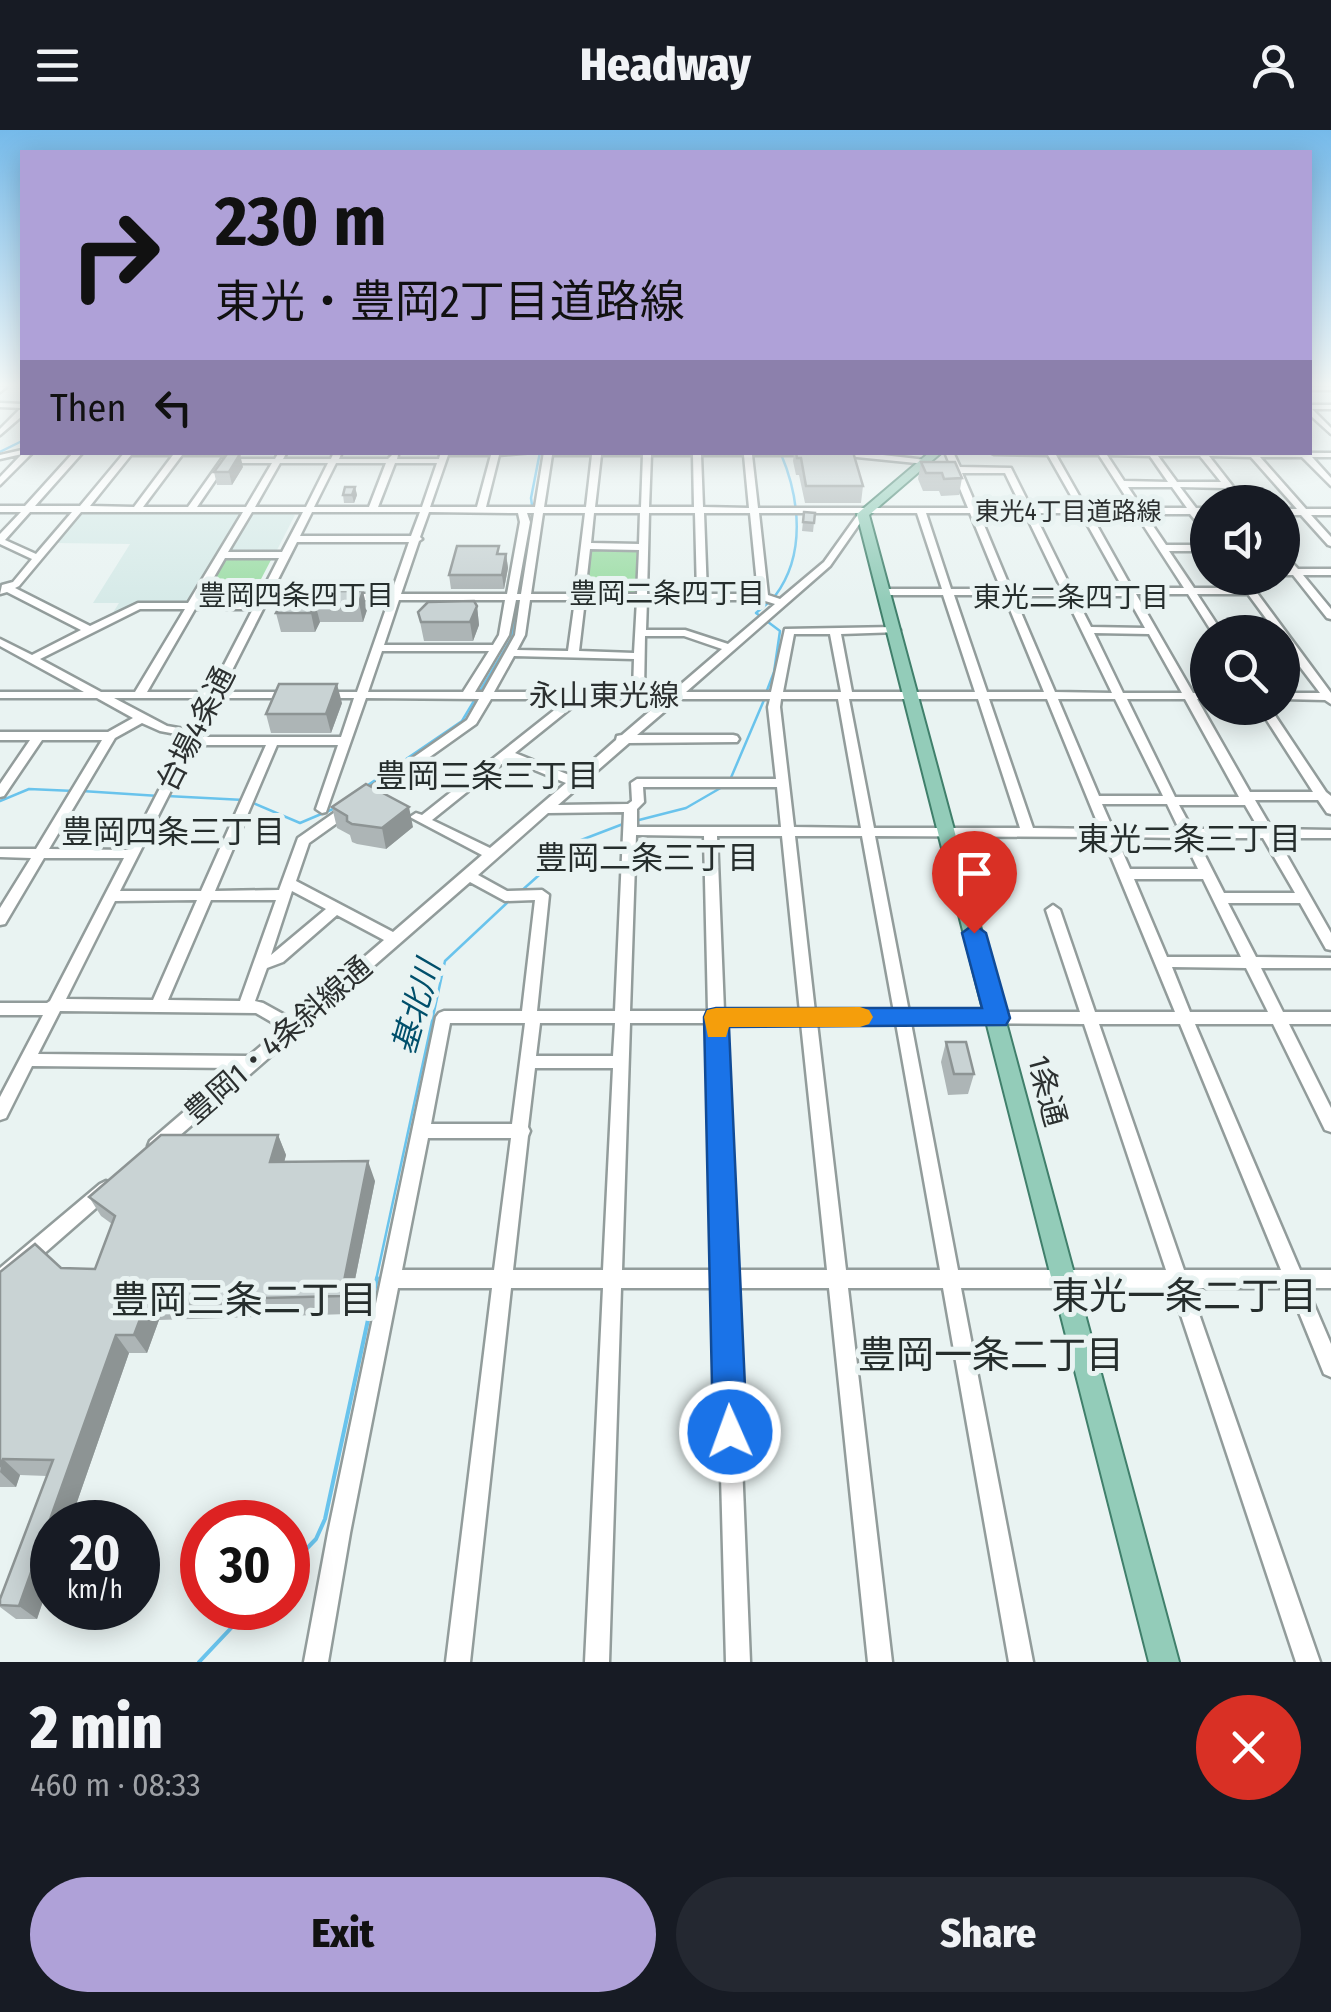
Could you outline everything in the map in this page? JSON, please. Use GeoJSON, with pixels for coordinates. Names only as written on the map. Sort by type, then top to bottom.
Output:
{"type":"FeatureCollection","features":[{"type":"Feature","properties":{"kind":"main road"},"geometry":{"type":"LineString","coordinates":[[865,512],[930,458]]}},
{"type":"Feature","properties":{"kind":"main road","name":"1条通"},"geometry":{"type":"LineString","coordinates":[[865,512],[1164,1662]]}},
{"type":"Feature","properties":{"kind":"street"},"geometry":{"type":"LineString","coordinates":[[0,482],[20,458]]}},
{"type":"Feature","properties":{"kind":"street"},"geometry":{"type":"LineString","coordinates":[[38,558],[0,540],[73,458]]}},
{"type":"Feature","properties":{"kind":"street"},"geometry":{"type":"LineString","coordinates":[[2,588],[16,584],[125,458]]}},
{"type":"Feature","properties":{"kind":"street"},"geometry":{"type":"LineString","coordinates":[[137,509],[176,458]]}},
{"type":"Feature","properties":{"kind":"street"},"geometry":{"type":"LineString","coordinates":[[191,510],[227,458]]}},
{"type":"Feature","properties":{"kind":"street"},"geometry":{"type":"LineString","coordinates":[[139,694],[279,458]]}},
{"type":"Feature","properties":{"kind":"street","name":"台場4条通"},"geometry":{"type":"LineString","coordinates":[[0,1112],[335,458]]}},
{"type":"Feature","properties":{"kind":"street"},"geometry":{"type":"LineString","coordinates":[[372,510],[392,458]]}},
{"type":"Feature","properties":{"kind":"street"},"geometry":{"type":"LineString","coordinates":[[322,809],[443,458]]}},
{"type":"Feature","properties":{"kind":"street"},"geometry":{"type":"LineString","coordinates":[[481,510],[495,458]]}},
{"type":"Feature","properties":{"kind":"street"},"geometry":{"type":"LineString","coordinates":[[479,696],[514,652],[525,522],[539,493],[547,458]]}},
{"type":"Feature","properties":{"kind":"street"},"geometry":{"type":"LineString","coordinates":[[573,656],[597,458]]}},
{"type":"Feature","properties":{"kind":"street"},"geometry":{"type":"LineString","coordinates":[[638,696],[647,458]]}},
{"type":"Feature","properties":{"kind":"street"},"geometry":{"type":"LineString","coordinates":[[697,458],[702,598]]}},
{"type":"Feature","properties":{"kind":"street"},"geometry":{"type":"LineString","coordinates":[[341,597],[771,600],[749,458]]}},
{"type":"Feature","properties":{"kind":"street"},"geometry":{"type":"LineString","coordinates":[[911,458],[926,462]]}},
{"type":"Feature","properties":{"kind":"street"},"geometry":{"type":"LineString","coordinates":[[952,458],[1331,1367]]}},
{"type":"Feature","properties":{"kind":"street"},"geometry":{"type":"LineString","coordinates":[[1053,458],[1331,946]]}},
{"type":"Feature","properties":{"kind":"street"},"geometry":{"type":"LineString","coordinates":[[1105,458],[1190,589]]}},
{"type":"Feature","properties":{"kind":"street"},"geometry":{"type":"LineString","coordinates":[[1155,458],[1190,509]]}},
{"type":"Feature","properties":{"kind":"street"},"geometry":{"type":"LineString","coordinates":[[1206,458],[1227,485]]}},
{"type":"Feature","properties":{"kind":"street"},"geometry":{"type":"LineString","coordinates":[[1256,458],[1325,530],[1331,543]]}},
{"type":"Feature","properties":{"kind":"street"},"geometry":{"type":"LineString","coordinates":[[1307,458],[1331,483]]}},
{"type":"Feature","properties":{"kind":"street"},"geometry":{"type":"LineString","coordinates":[[956,470],[1008,470],[1331,1125]]}},
{"type":"Feature","properties":{"kind":"street"},"geometry":{"type":"LineString","coordinates":[[1121,484],[1227,485]]}},
{"type":"Feature","properties":{"kind":"street","name":"東光4丁目道路線"},"geometry":{"type":"LineString","coordinates":[[0,509],[1190,512]]}},
{"type":"Feature","properties":{"kind":"street"},"geometry":{"type":"LineString","coordinates":[[252,1006],[261,964],[303,841],[472,722],[496,648],[519,597],[532,510]]}},
{"type":"Feature","properties":{"kind":"street"},"geometry":{"type":"LineString","coordinates":[[920,510],[1028,833]]}},
{"type":"Feature","properties":{"kind":"street","name":"豊岡1・4条斜線通"},"geometry":{"type":"LineString","coordinates":[[148,1153],[764,619],[771,600],[826,564],[865,512]]}},
{"type":"Feature","properties":{"kind":"street"},"geometry":{"type":"LineString","coordinates":[[1300,512],[1331,512]]}},
{"type":"Feature","properties":{"kind":"street"},"geometry":{"type":"LineString","coordinates":[[845,536],[871,540]]}},
{"type":"Feature","properties":{"kind":"street"},"geometry":{"type":"LineString","coordinates":[[294,540],[416,539]]}},
{"type":"Feature","properties":{"kind":"street"},"geometry":{"type":"LineString","coordinates":[[586,546],[643,547]]}},
{"type":"Feature","properties":{"kind":"street"},"geometry":{"type":"LineString","coordinates":[[1164,548],[1190,548]]}},
{"type":"Feature","properties":{"kind":"street"},"geometry":{"type":"LineString","coordinates":[[221,556],[285,555]]}},
{"type":"Feature","properties":{"kind":"street"},"geometry":{"type":"LineString","coordinates":[[1300,572],[1331,572]]}},
{"type":"Feature","properties":{"kind":"street"},"geometry":{"type":"LineString","coordinates":[[1300,577],[1331,616]]}},
{"type":"Feature","properties":{"kind":"street"},"geometry":{"type":"LineString","coordinates":[[2,588],[90,630]]}},
{"type":"Feature","properties":{"kind":"street"},"geometry":{"type":"LineString","coordinates":[[885,592],[1190,591]]}},
{"type":"Feature","properties":{"kind":"street"},"geometry":{"type":"LineString","coordinates":[[32,659],[138,606],[262,601],[278,596]]}},
{"type":"Feature","properties":{"kind":"street"},"geometry":{"type":"LineString","coordinates":[[880,1662],[773,696],[789,631],[895,630]]}},
{"type":"Feature","properties":{"kind":"street"},"geometry":{"type":"LineString","coordinates":[[1088,630],[1151,630]]}},
{"type":"Feature","properties":{"kind":"street"},"geometry":{"type":"LineString","coordinates":[[835,631],[1021,1662]]}},
{"type":"Feature","properties":{"kind":"street"},"geometry":{"type":"LineString","coordinates":[[640,633],[685,633],[729,648]]}},
{"type":"Feature","properties":{"kind":"street"},"geometry":{"type":"LineString","coordinates":[[0,642],[142,718],[193,737],[345,742]]}},
{"type":"Feature","properties":{"kind":"street"},"geometry":{"type":"LineString","coordinates":[[378,648],[496,648]]}},
{"type":"Feature","properties":{"kind":"street"},"geometry":{"type":"LineString","coordinates":[[514,652],[639,656]]}},
{"type":"Feature","properties":{"kind":"street"},"geometry":{"type":"LineString","coordinates":[[1300,658],[1330,698]]}},
{"type":"Feature","properties":{"kind":"street","name":"永山東光線"},"geometry":{"type":"LineString","coordinates":[[0,695],[1188,696]]}},
{"type":"Feature","properties":{"kind":"street"},"geometry":{"type":"LineString","coordinates":[[423,820],[567,706],[572,696]]}},
{"type":"Feature","properties":{"kind":"street"},"geometry":{"type":"LineString","coordinates":[[1300,697],[1330,698]]}},
{"type":"Feature","properties":{"kind":"street"},"geometry":{"type":"LineString","coordinates":[[0,736],[110,736],[142,718]]}},
{"type":"Feature","properties":{"kind":"street"},"geometry":{"type":"LineString","coordinates":[[1277,725],[1326,796],[1331,810]]}},
{"type":"Feature","properties":{"kind":"street"},"geometry":{"type":"LineString","coordinates":[[0,793],[38,736]]}},
{"type":"Feature","properties":{"kind":"street"},"geometry":{"type":"LineString","coordinates":[[0,920],[110,736]]}},
{"type":"Feature","properties":{"kind":"street"},"geometry":{"type":"LineString","coordinates":[[621,739],[733,739]]}},
{"type":"Feature","properties":{"kind":"street"},"geometry":{"type":"LineString","coordinates":[[158,1006],[273,741]]}},
{"type":"Feature","properties":{"kind":"street"},"geometry":{"type":"LineString","coordinates":[[507,754],[576,782]]}},
{"type":"Feature","properties":{"kind":"street"},"geometry":{"type":"LineString","coordinates":[[596,1662],[630,821],[638,802],[637,783],[784,782]]}},
{"type":"Feature","properties":{"kind":"street"},"geometry":{"type":"LineString","coordinates":[[369,794],[387,803]]}},
{"type":"Feature","properties":{"kind":"street"},"geometry":{"type":"LineString","coordinates":[[1094,800],[1326,796]]}},
{"type":"Feature","properties":{"kind":"street"},"geometry":{"type":"LineString","coordinates":[[545,808],[710,832],[1331,834]]}},
{"type":"Feature","properties":{"kind":"street"},"geometry":{"type":"LineString","coordinates":[[405,812],[491,854]]}},
{"type":"Feature","properties":{"kind":"street"},"geometry":{"type":"LineString","coordinates":[[710,832],[738,1662]]}},
{"type":"Feature","properties":{"kind":"street"},"geometry":{"type":"LineString","coordinates":[[0,853],[132,854]]}},
{"type":"Feature","properties":{"kind":"street"},"geometry":{"type":"LineString","coordinates":[[1125,874],[1208,874]]}},
{"type":"Feature","properties":{"kind":"street"},"geometry":{"type":"LineString","coordinates":[[458,1662],[522,1131],[542,895],[505,896],[468,876]]}},
{"type":"Feature","properties":{"kind":"street"},"geometry":{"type":"LineString","coordinates":[[111,896],[207,896],[286,889],[337,908],[394,939]]}},
{"type":"Feature","properties":{"kind":"street"},"geometry":{"type":"LineString","coordinates":[[1219,898],[1304,898]]}},
{"type":"Feature","properties":{"kind":"street"},"geometry":{"type":"LineString","coordinates":[[261,964],[278,958],[337,908]]}},
{"type":"Feature","properties":{"kind":"street"},"geometry":{"type":"LineString","coordinates":[[1053,910],[1308,1662]]}},
{"type":"Feature","properties":{"kind":"street"},"geometry":{"type":"LineString","coordinates":[[1161,962],[1331,963]]}},
{"type":"Feature","properties":{"kind":"street"},"geometry":{"type":"LineString","coordinates":[[0,1009],[252,1006],[294,1027]]}},
{"type":"Feature","properties":{"kind":"street"},"geometry":{"type":"LineString","coordinates":[[316,1662],[338,1533],[444,1016],[1331,1018]]}},
{"type":"Feature","properties":{"kind":"street"},"geometry":{"type":"LineString","coordinates":[[27,1060],[252,1062]]}},
{"type":"Feature","properties":{"kind":"street"},"geometry":{"type":"LineString","coordinates":[[529,1062],[621,1062]]}},
{"type":"Feature","properties":{"kind":"street"},"geometry":{"type":"LineString","coordinates":[[421,1131],[522,1131]]}},
{"type":"Feature","properties":{"kind":"street"},"geometry":{"type":"LineString","coordinates":[[0,1280],[118,1178]]}},
{"type":"Feature","properties":{"kind":"street"},"geometry":{"type":"LineString","coordinates":[[392,1279],[1331,1279]]}},
{"type":"Feature","properties":{"kind":"shaded area"},"geometry":{"type":"Polygon","coordinates":[[[83,513],[295,515],[277,550],[218,552],[188,602],[136,603],[112,614],[119,603],[93,603],[130,544],[55,543],[83,513]]]}},
{"type":"Feature","properties":{"kind":"green space"},"geometry":{"type":"Polygon","coordinates":[[[590,549],[639,549],[637,594],[586,594],[590,549]]]}},
{"type":"Feature","properties":{"kind":"green space"},"geometry":{"type":"Polygon","coordinates":[[[222,558],[272,558],[249,602],[197,602],[222,558]]]}},
{"type":"Feature","properties":{"kind":"building"},"geometry":{"type":"Polygon","coordinates":[[[224,458],[237,458],[229,472],[214,472],[224,458]]]}},
{"type":"Feature","properties":{"kind":"building"},"geometry":{"type":"Polygon","coordinates":[[[801,458],[855,458],[863,486],[806,486],[801,458]]]}},
{"type":"Feature","properties":{"kind":"building"},"geometry":{"type":"Polygon","coordinates":[[[921,462],[955,462],[962,478],[944,479],[942,473],[926,473],[921,462]]]}},
{"type":"Feature","properties":{"kind":"building"},"geometry":{"type":"Polygon","coordinates":[[[345,487],[355,487],[352,495],[343,495],[345,487]]]}},
{"type":"Feature","properties":{"kind":"building"},"geometry":{"type":"Polygon","coordinates":[[[804,512],[815,513],[814,523],[803,522],[804,512]]]}},
{"type":"Feature","properties":{"kind":"building"},"geometry":{"type":"Polygon","coordinates":[[[457,546],[499,546],[497,554],[506,554],[502,575],[449,575],[457,546]]]}},
{"type":"Feature","properties":{"kind":"building"},"geometry":{"type":"Polygon","coordinates":[[[291,591],[363,591],[359,603],[315,603],[311,613],[276,613],[291,591]]]}},
{"type":"Feature","properties":{"kind":"building"},"geometry":{"type":"Polygon","coordinates":[[[474,601],[477,606],[470,622],[421,622],[418,612],[428,602],[474,601]]]}},
{"type":"Feature","properties":{"kind":"building"},"geometry":{"type":"Polygon","coordinates":[[[279,684],[337,684],[326,714],[266,714],[279,684]]]}},
{"type":"Feature","properties":{"kind":"building"},"geometry":{"type":"Polygon","coordinates":[[[366,784],[409,807],[382,828],[352,824],[332,807],[366,784]]]}},
{"type":"Feature","properties":{"kind":"building"},"geometry":{"type":"Polygon","coordinates":[[[946,1042],[966,1042],[974,1074],[954,1074],[946,1042]]]}},
{"type":"Feature","properties":{"kind":"building"},"geometry":{"type":"Polygon","coordinates":[[[161,1135],[278,1135],[270,1162],[368,1161],[341,1296],[147,1301],[134,1335],[116,1335],[57,1500],[38,1500],[53,1460],[3,1459],[0,1467],[0,1272],[35,1244],[61,1268],[95,1269],[115,1216],[89,1197],[161,1135]]]}},
{"type":"Feature","properties":{"kind":"building"},"geometry":{"type":"Polygon","coordinates":[[[30,1520],[30,1575],[19,1606],[0,1605],[30,1520]]]}},
{"type":"Feature","properties":{"kind":"waterway"},"geometry":{"type":"LineString","coordinates":[[534,520],[531,498],[539,458]]}},
{"type":"Feature","properties":{"kind":"waterway","name":"基北川"},"geometry":{"type":"LineString","coordinates":[[775,596],[785,580],[796,545],[796,508],[783,458]]}},
{"type":"Feature","properties":{"kind":"waterway"},"geometry":{"type":"LineString","coordinates":[[368,785],[462,721],[511,639],[528,553]]}},
{"type":"Feature","properties":{"kind":"waterway","name":"基北川"},"geometry":{"type":"LineString","coordinates":[[766,693],[774,672],[780,631],[756,613],[769,602]]}},
{"type":"Feature","properties":{"kind":"waterway","name":"基北川"},"geometry":{"type":"LineString","coordinates":[[730,780],[764,700]]}},
{"type":"Feature","properties":{"kind":"waterway","name":"基北川"},"geometry":{"type":"LineString","coordinates":[[635,821],[686,808],[724,786]]}},
{"type":"Feature","properties":{"kind":"waterway"},"geometry":{"type":"LineString","coordinates":[[0,801],[29,789],[74,791]]}},
{"type":"Feature","properties":{"kind":"waterway"},"geometry":{"type":"LineString","coordinates":[[82,791],[159,796]]}},
{"type":"Feature","properties":{"kind":"waterway"},"geometry":{"type":"LineString","coordinates":[[167,796],[244,800]]}},
{"type":"Feature","properties":{"kind":"waterway"},"geometry":{"type":"LineString","coordinates":[[251,802],[300,823],[333,809]]}},
{"type":"Feature","properties":{"kind":"waterway","name":"基北川"},"geometry":{"type":"LineString","coordinates":[[519,893],[576,842],[623,824]]}},
{"type":"Feature","properties":{"kind":"waterway","name":"基北川"},"geometry":{"type":"LineString","coordinates":[[376,1280],[445,961],[509,901]]}},
{"type":"Feature","properties":{"kind":"waterway","name":"基北川"},"geometry":{"type":"LineString","coordinates":[[310,1545],[325,1519],[377,1278]]}},
{"type":"Feature","properties":{"kind":"waterway","name":"基北川"},"geometry":{"type":"LineString","coordinates":[[199,1662],[229,1630]]}},
{"type":"Feature","properties":{"kind":"slow traffic"},"geometry":{"type":"LineString","coordinates":[[717,1030],[716,1017],[860,1017]]}},
{"type":"Feature","properties":{"kind":"district","name":"豊岡二条四丁目"},"geometry":{"type":"Point","coordinates":[667,593]}},
{"type":"Feature","properties":{"kind":"district","name":"豊岡四条四丁目"},"geometry":{"type":"Point","coordinates":[296,595]}},
{"type":"Feature","properties":{"kind":"district","name":"東光二条四丁目"},"geometry":{"type":"Point","coordinates":[1071,597]}},
{"type":"Feature","properties":{"kind":"district","name":"豊岡三条三丁目"},"geometry":{"type":"Point","coordinates":[487,776]}},
{"type":"Feature","properties":{"kind":"district","name":"豊岡四条三丁目"},"geometry":{"type":"Point","coordinates":[173,832]}},
{"type":"Feature","properties":{"kind":"district","name":"東光二条三丁目"},"geometry":{"type":"Point","coordinates":[1189,839]}},
{"type":"Feature","properties":{"kind":"district","name":"豊岡二条三丁目"},"geometry":{"type":"Point","coordinates":[647,858]}},
{"type":"Feature","properties":{"kind":"district","name":"東光一条二丁目"},"geometry":{"type":"Point","coordinates":[1184,1296]}},
{"type":"Feature","properties":{"kind":"district","name":"豊岡三条二丁目"},"geometry":{"type":"Point","coordinates":[244,1300]}},
{"type":"Feature","properties":{"kind":"district","name":"豊岡一条二丁目"},"geometry":{"type":"Point","coordinates":[991,1355]}},
{"type":"Feature","properties":{"kind":"route"},"geometry":{"type":"LineString","coordinates":[[730,1432],[716,1017],[997,1018],[974,933]]}}]}
